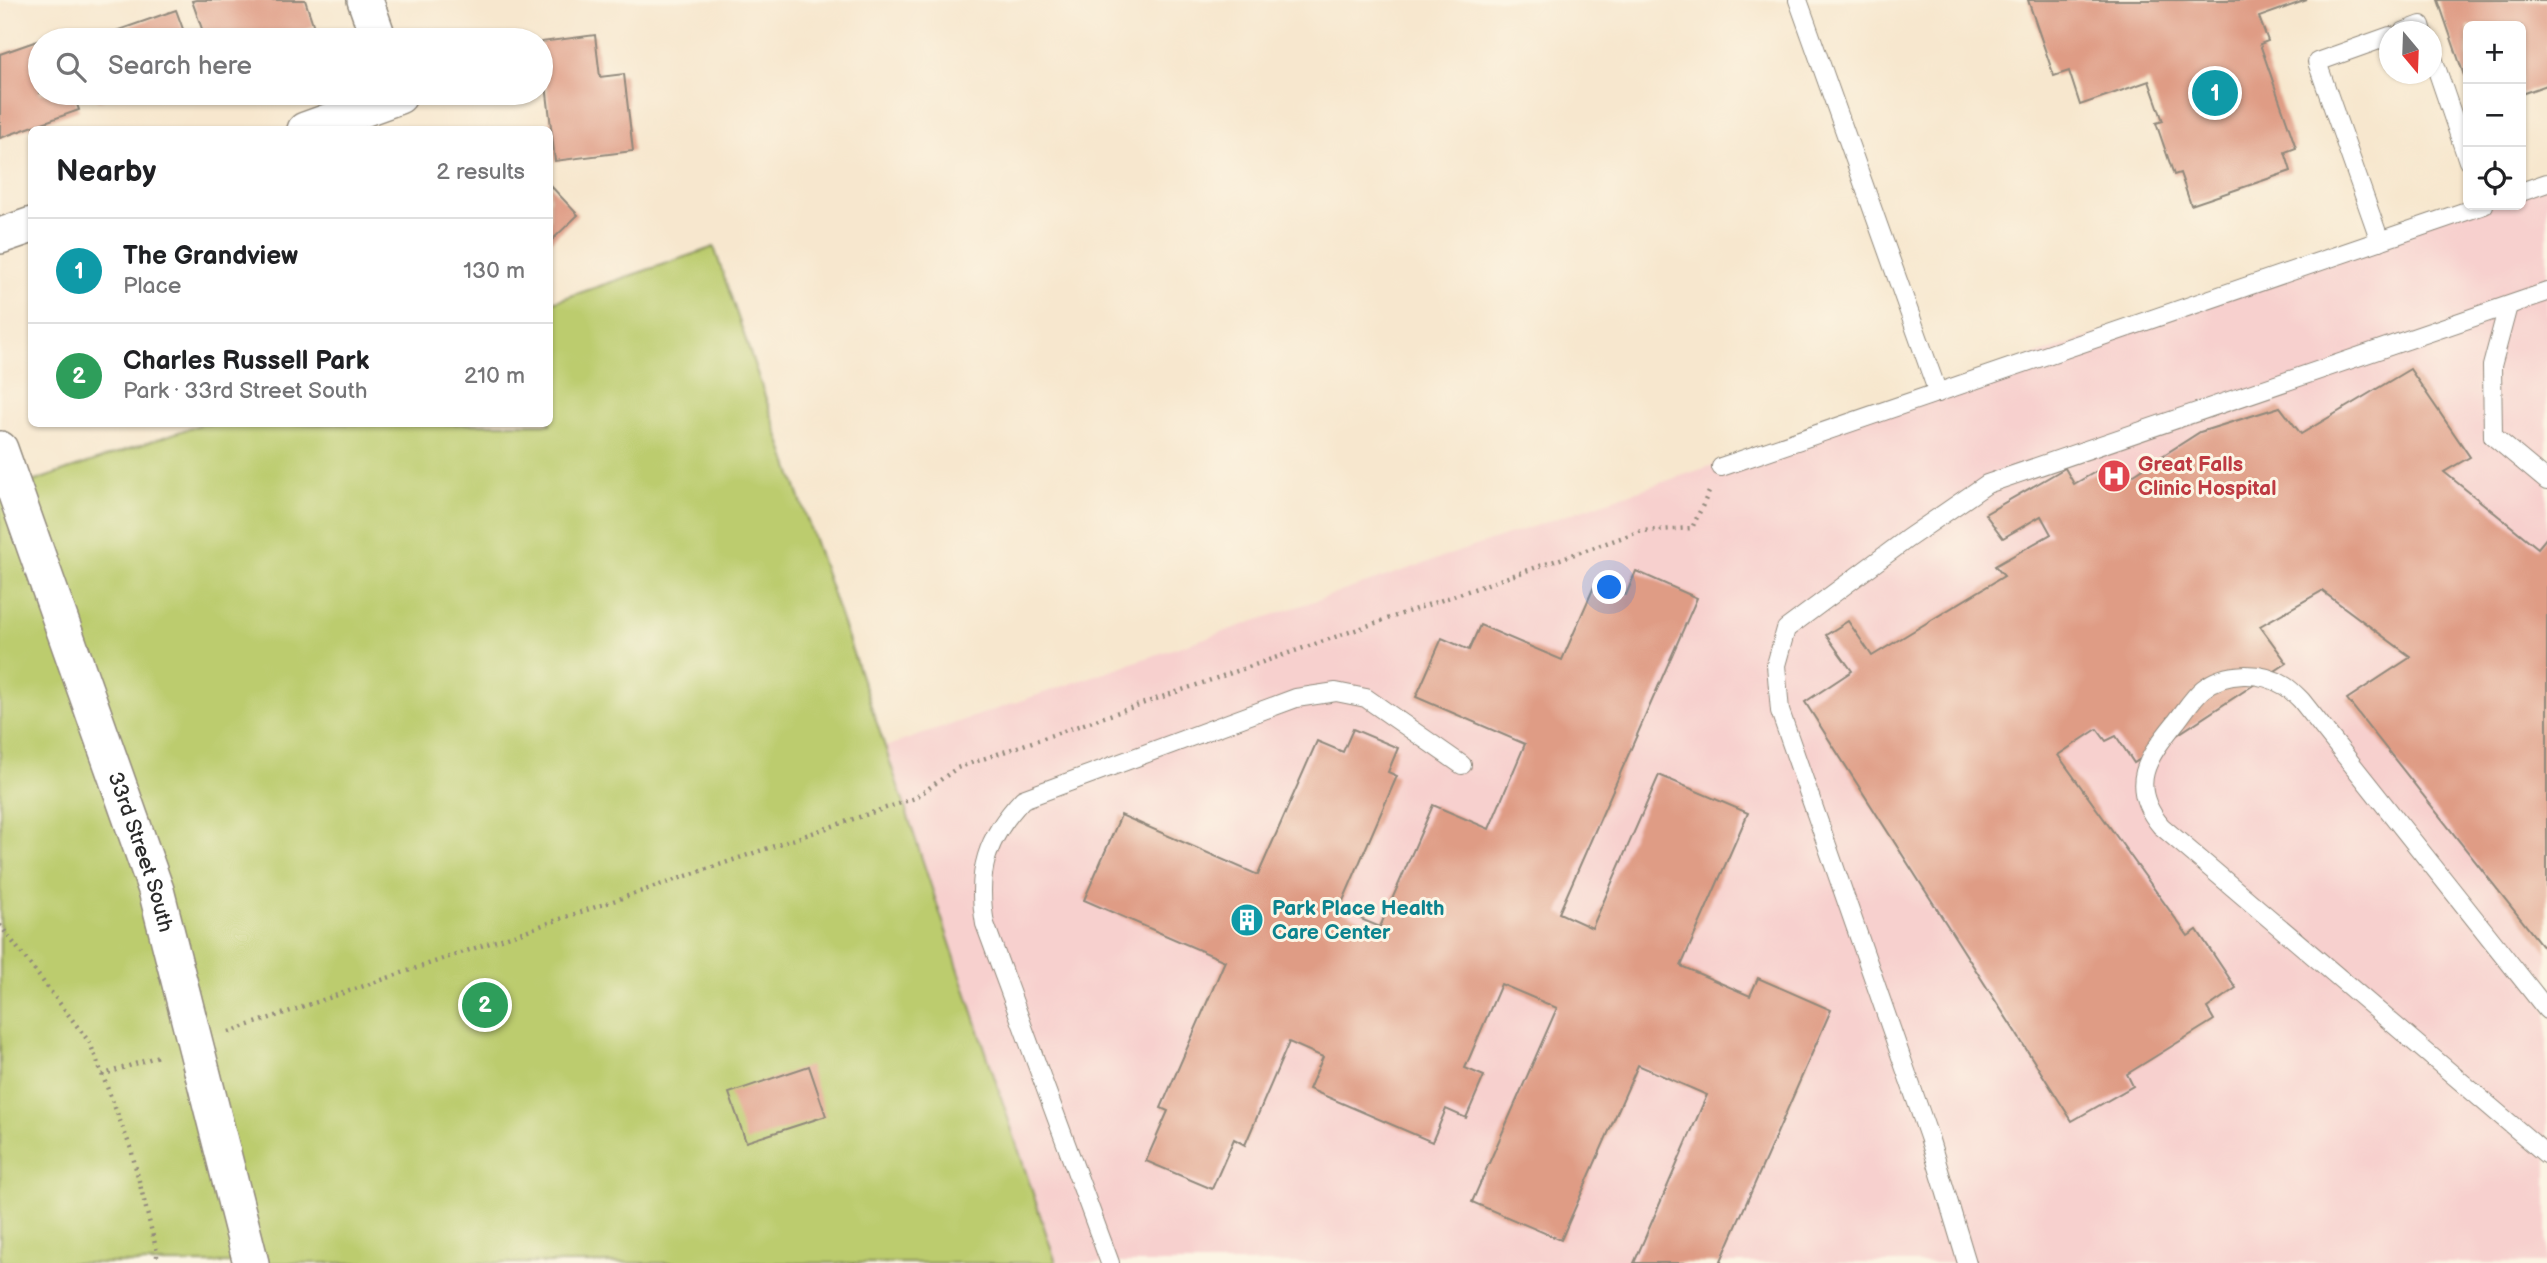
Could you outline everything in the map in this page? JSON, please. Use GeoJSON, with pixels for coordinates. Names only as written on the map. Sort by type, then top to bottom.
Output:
{"type":"FeatureCollection","features":[{"type":"Feature","properties":{"kind":"street"},"geometry":{"type":"LineString","coordinates":[[365,0],[375,28]]}},
{"type":"Feature","properties":{"kind":"street"},"geometry":{"type":"LineString","coordinates":[[316,126],[372,105]]}},
{"type":"Feature","properties":{"kind":"street"},"geometry":{"type":"LineString","coordinates":[[0,236],[28,226]]}},
{"type":"Feature","properties":{"kind":"street","name":"33rd Street South"},"geometry":{"type":"LineString","coordinates":[[0,449],[156,890],[251,1263]]}},
{"type":"Feature","properties":{"kind":"lane"},"geometry":{"type":"LineString","coordinates":[[1798,0],[1938,393]]}},
{"type":"Feature","properties":{"kind":"lane"},"geometry":{"type":"LineString","coordinates":[[2379,40],[2318,62],[2380,241]]}},
{"type":"Feature","properties":{"kind":"lane"},"geometry":{"type":"LineString","coordinates":[[2441,84],[2463,147]]}},
{"type":"Feature","properties":{"kind":"lane"},"geometry":{"type":"LineString","coordinates":[[2526,190],[2547,183]]}},
{"type":"Feature","properties":{"kind":"lane"},"geometry":{"type":"LineString","coordinates":[[1721,467],[2470,210]]}},
{"type":"Feature","properties":{"kind":"lane"},"geometry":{"type":"LineString","coordinates":[[1968,1263],[1929,1137],[1780,711],[1776,665],[1786,629],[1906,539],[1987,484],[2547,292]]}},
{"type":"Feature","properties":{"kind":"lane"},"geometry":{"type":"LineString","coordinates":[[2508,306],[2492,366],[2493,436],[2547,481]]}},
{"type":"Feature","properties":{"kind":"lane"},"geometry":{"type":"LineString","coordinates":[[2547,1010],[2301,700],[2284,686],[2264,677],[2243,675],[2221,679],[2203,689],[2153,751],[2143,782],[2145,799],[2161,826],[2547,1155]]}},
{"type":"Feature","properties":{"kind":"lane"},"geometry":{"type":"LineString","coordinates":[[1110,1263],[985,924],[981,898],[982,873],[989,847],[998,830],[1023,799],[1296,698],[1336,692],[1366,698],[1462,765]]}},
{"type":"Feature","properties":{"kind":"path"},"geometry":{"type":"LineString","coordinates":[[102,1075],[915,798],[957,768],[1641,531],[1692,528],[1721,467]]}},
{"type":"Feature","properties":{"kind":"path"},"geometry":{"type":"LineString","coordinates":[[0,925],[90,1043],[131,1149],[157,1252],[157,1263]]}},
{"type":"Feature","properties":{"kind":"shaded area","name":"Great Falls Clinic Hospital"},"geometry":{"type":"Polygon","coordinates":[[[2547,181],[2547,1263],[1056,1263],[885,747],[2463,210],[2526,210],[2526,188],[2547,181]]]}},
{"type":"Feature","properties":{"kind":"green space"},"geometry":{"type":"Polygon","coordinates":[[[714,247],[885,747],[1056,1263],[0,1263],[0,493],[193,427],[553,427],[553,302],[714,247]]]}},
{"type":"Feature","properties":{"kind":"building"},"geometry":{"type":"Polygon","coordinates":[[[305,0],[314,27],[202,28],[192,1],[305,0]]]}},
{"type":"Feature","properties":{"kind":"building"},"geometry":{"type":"Polygon","coordinates":[[[2028,0],[2307,0],[2259,17],[2268,41],[2260,44],[2296,148],[2285,152],[2291,171],[2191,205],[2180,173],[2174,175],[2156,123],[2163,121],[2149,81],[2080,105],[2069,71],[2054,76],[2028,0]]]}},
{"type":"Feature","properties":{"kind":"building"},"geometry":{"type":"Polygon","coordinates":[[[2438,0],[2547,0],[2547,85],[2526,92],[2526,21],[2463,21],[2463,72],[2438,0]]]}},
{"type":"Feature","properties":{"kind":"building"},"geometry":{"type":"Polygon","coordinates":[[[176,10],[183,28],[124,28],[176,10]]]}},
{"type":"Feature","properties":{"kind":"building"},"geometry":{"type":"Polygon","coordinates":[[[595,35],[600,77],[624,74],[633,151],[555,161],[553,126],[548,105],[553,105],[553,40],[595,35]]]}},
{"type":"Feature","properties":{"kind":"building"},"geometry":{"type":"Polygon","coordinates":[[[28,44],[28,105],[77,105],[79,110],[0,138],[0,54],[28,44]]]}},
{"type":"Feature","properties":{"kind":"building"},"geometry":{"type":"Polygon","coordinates":[[[553,188],[578,215],[553,239],[553,188]]]}},
{"type":"Feature","properties":{"kind":"building"},"geometry":{"type":"Polygon","coordinates":[[[2410,369],[2470,457],[2444,472],[2538,548],[2547,537],[2547,952],[2347,699],[2411,657],[2322,591],[2260,626],[2287,663],[2134,763],[2116,736],[2106,741],[2097,729],[2058,755],[2188,936],[2197,930],[2236,988],[2207,1008],[2214,1020],[2127,1074],[2133,1086],[2072,1121],[1805,702],[1852,671],[1826,635],[1848,621],[1872,656],[2004,576],[1995,566],[2051,534],[2041,516],[2003,538],[1985,514],[2065,468],[2074,484],[2108,465],[2120,483],[2200,432],[2280,407],[2301,434],[2410,369]]]}},
{"type":"Feature","properties":{"kind":"building","name":"Park Place Health Care Center"},"geometry":{"type":"Polygon","coordinates":[[[1636,571],[1697,598],[1559,913],[1592,928],[1659,775],[1748,813],[1681,966],[1750,996],[1758,978],[1831,1010],[1720,1263],[1634,1263],[1707,1095],[1638,1065],[1561,1240],[1472,1202],[1557,1008],[1501,984],[1465,1068],[1484,1076],[1466,1118],[1446,1109],[1432,1142],[1309,1089],[1323,1057],[1289,1042],[1245,1145],[1234,1139],[1212,1189],[1146,1161],[1168,1111],[1161,1108],[1225,961],[1084,900],[1121,815],[1258,875],[1317,741],[1343,752],[1353,729],[1398,748],[1388,772],[1397,776],[1339,910],[1380,927],[1433,805],[1489,829],[1525,744],[1416,697],[1442,638],[1469,650],[1480,625],[1562,660],[1596,582],[1626,595],[1636,571]]]}},
{"type":"Feature","properties":{"kind":"building"},"geometry":{"type":"Polygon","coordinates":[[[809,1066],[826,1116],[746,1142],[729,1093],[809,1066]]]}},
{"type":"Feature","properties":{"kind":"place","name":"The Grandview"},"geometry":{"type":"Point","coordinates":[2215,93]}},
{"type":"Feature","properties":{"kind":"place","name":"Great Falls Clinic Hospital"},"geometry":{"type":"Point","coordinates":[2114,476]}},
{"type":"Feature","properties":{"kind":"place","name":"Park Place Health Care Center"},"geometry":{"type":"Point","coordinates":[1247,920]}},
{"type":"Feature","properties":{"kind":"place","name":"Charles Russell Park"},"geometry":{"type":"Point","coordinates":[485,1005]}}]}
